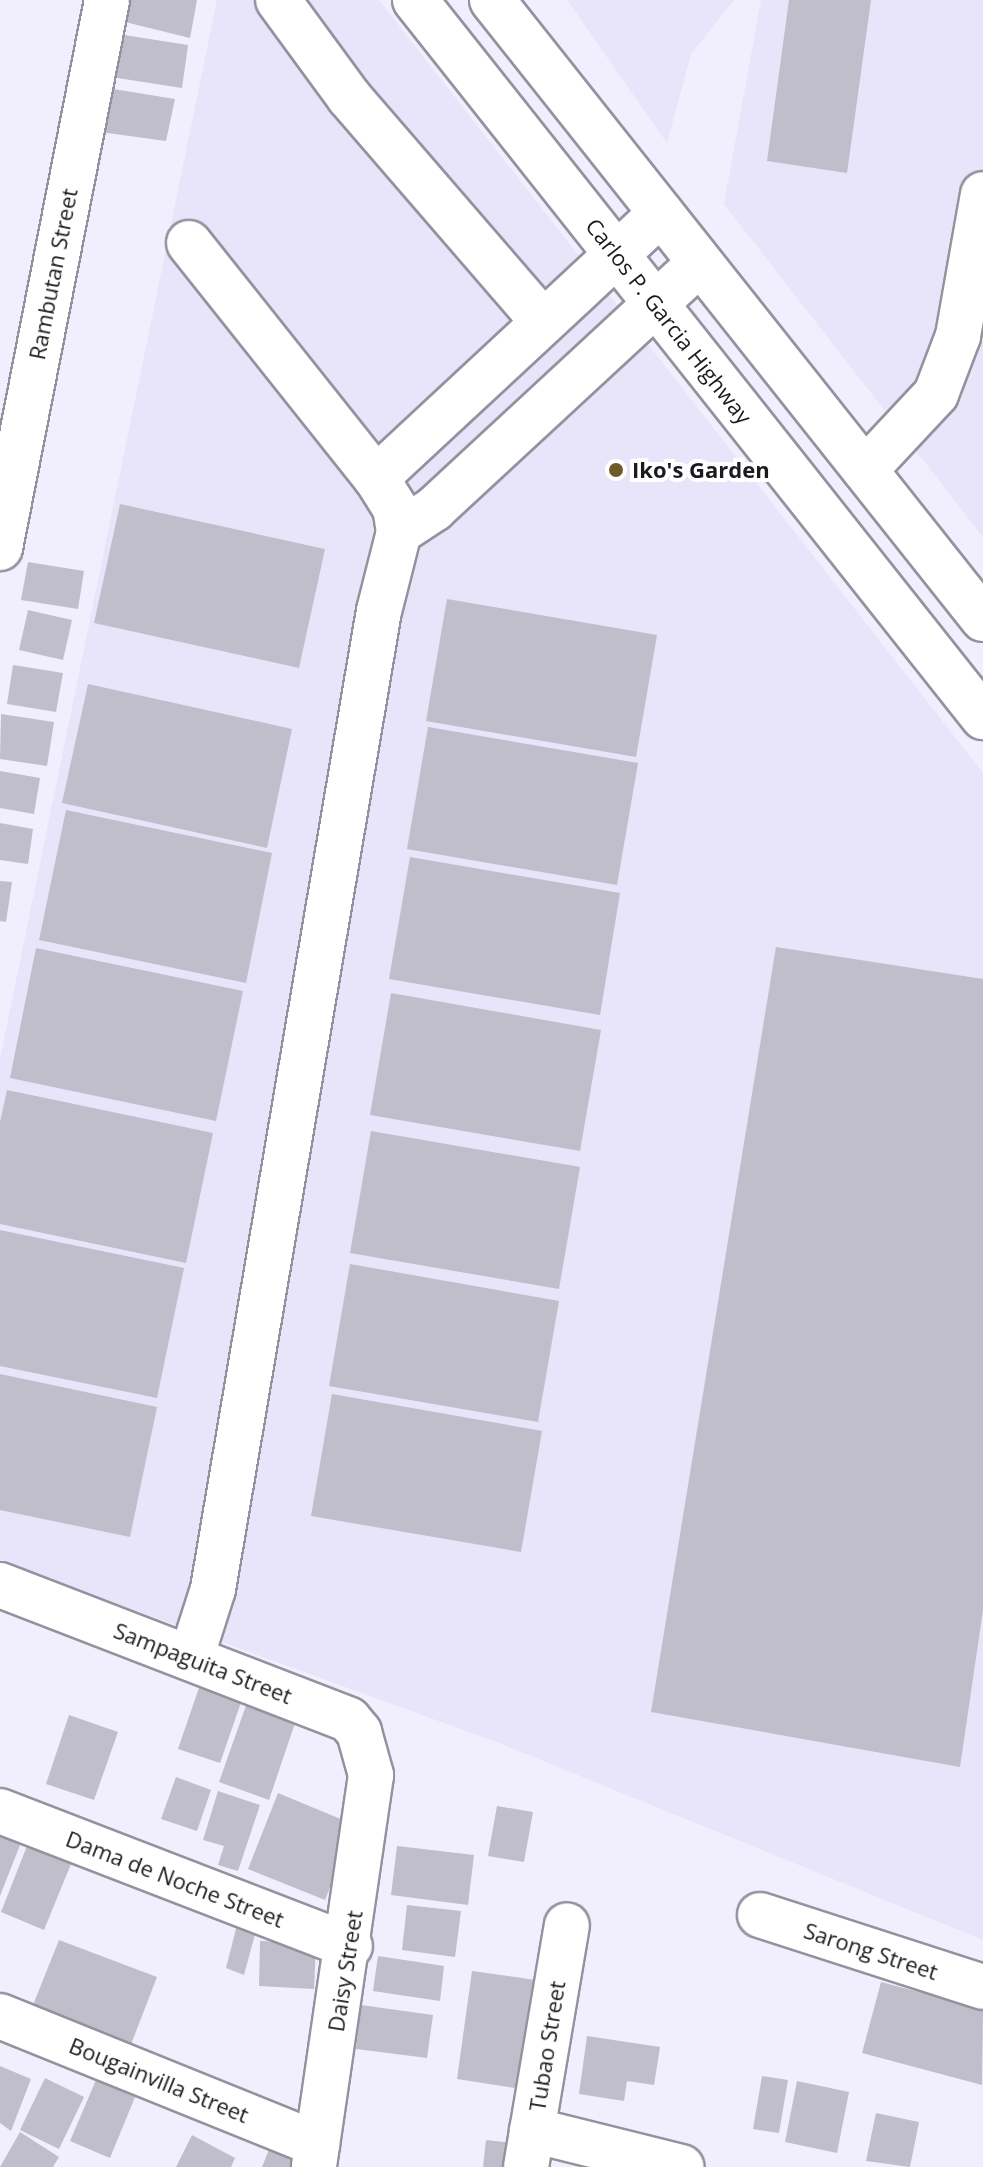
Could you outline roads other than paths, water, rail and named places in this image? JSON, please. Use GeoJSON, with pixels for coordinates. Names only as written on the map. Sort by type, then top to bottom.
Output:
{"type":"FeatureCollection","features":[{"type":"Feature","properties":{"kind":"main road","name":"Rambutan Street"},"geometry":{"type":"LineString","coordinates":[[0,548],[107,0]]}},
{"type":"Feature","properties":{"kind":"main road"},"geometry":{"type":"LineString","coordinates":[[278,0],[349,97],[543,322]]}},
{"type":"Feature","properties":{"kind":"main road","name":"Carlos P. Garcia Highway"},"geometry":{"type":"LineString","coordinates":[[415,0],[983,717]]}},
{"type":"Feature","properties":{"kind":"main road"},"geometry":{"type":"LineString","coordinates":[[492,0],[983,619]]}},
{"type":"Feature","properties":{"kind":"main road"},"geometry":{"type":"LineString","coordinates":[[865,470],[936,394],[958,336],[983,194]]}},
{"type":"Feature","properties":{"kind":"main road"},"geometry":{"type":"LineString","coordinates":[[376,478],[661,213]]}},
{"type":"Feature","properties":{"kind":"main road"},"geometry":{"type":"LineString","coordinates":[[189,243],[376,478],[395,508],[399,532],[376,627],[213,1589],[191,1658]]}},
{"type":"Feature","properties":{"kind":"main road"},"geometry":{"type":"LineString","coordinates":[[399,532],[434,509],[700,263]]}},
{"type":"Feature","properties":{"kind":"main road","name":"Sampaguita Street"},"geometry":{"type":"LineString","coordinates":[[0,1585],[349,1720],[367,1749],[371,1775]]}},
{"type":"Feature","properties":{"kind":"main road","name":"Daisy Street"},"geometry":{"type":"LineString","coordinates":[[316,2155],[350,1946],[371,1775]]}},
{"type":"Feature","properties":{"kind":"main road","name":"Dama de Noche Street"},"geometry":{"type":"LineString","coordinates":[[0,1811],[350,1946]]}},
{"type":"Feature","properties":{"kind":"main road","name":"Sarong Street"},"geometry":{"type":"LineString","coordinates":[[760,1915],[983,1987]]}},
{"type":"Feature","properties":{"kind":"main road","name":"Tubao Street"},"geometry":{"type":"LineString","coordinates":[[529,2149],[567,1925]]}},
{"type":"Feature","properties":{"kind":"main road","name":"Bougainvilla Street"},"geometry":{"type":"LineString","coordinates":[[0,2016],[316,2155]]}},
{"type":"Feature","properties":{"kind":"main road"},"geometry":{"type":"LineString","coordinates":[[529,2149],[681,2167]]}},
{"type":"Feature","properties":{"kind":"place","name":"Iko's Garden"},"geometry":{"type":"Point","coordinates":[616,470]}}]}
